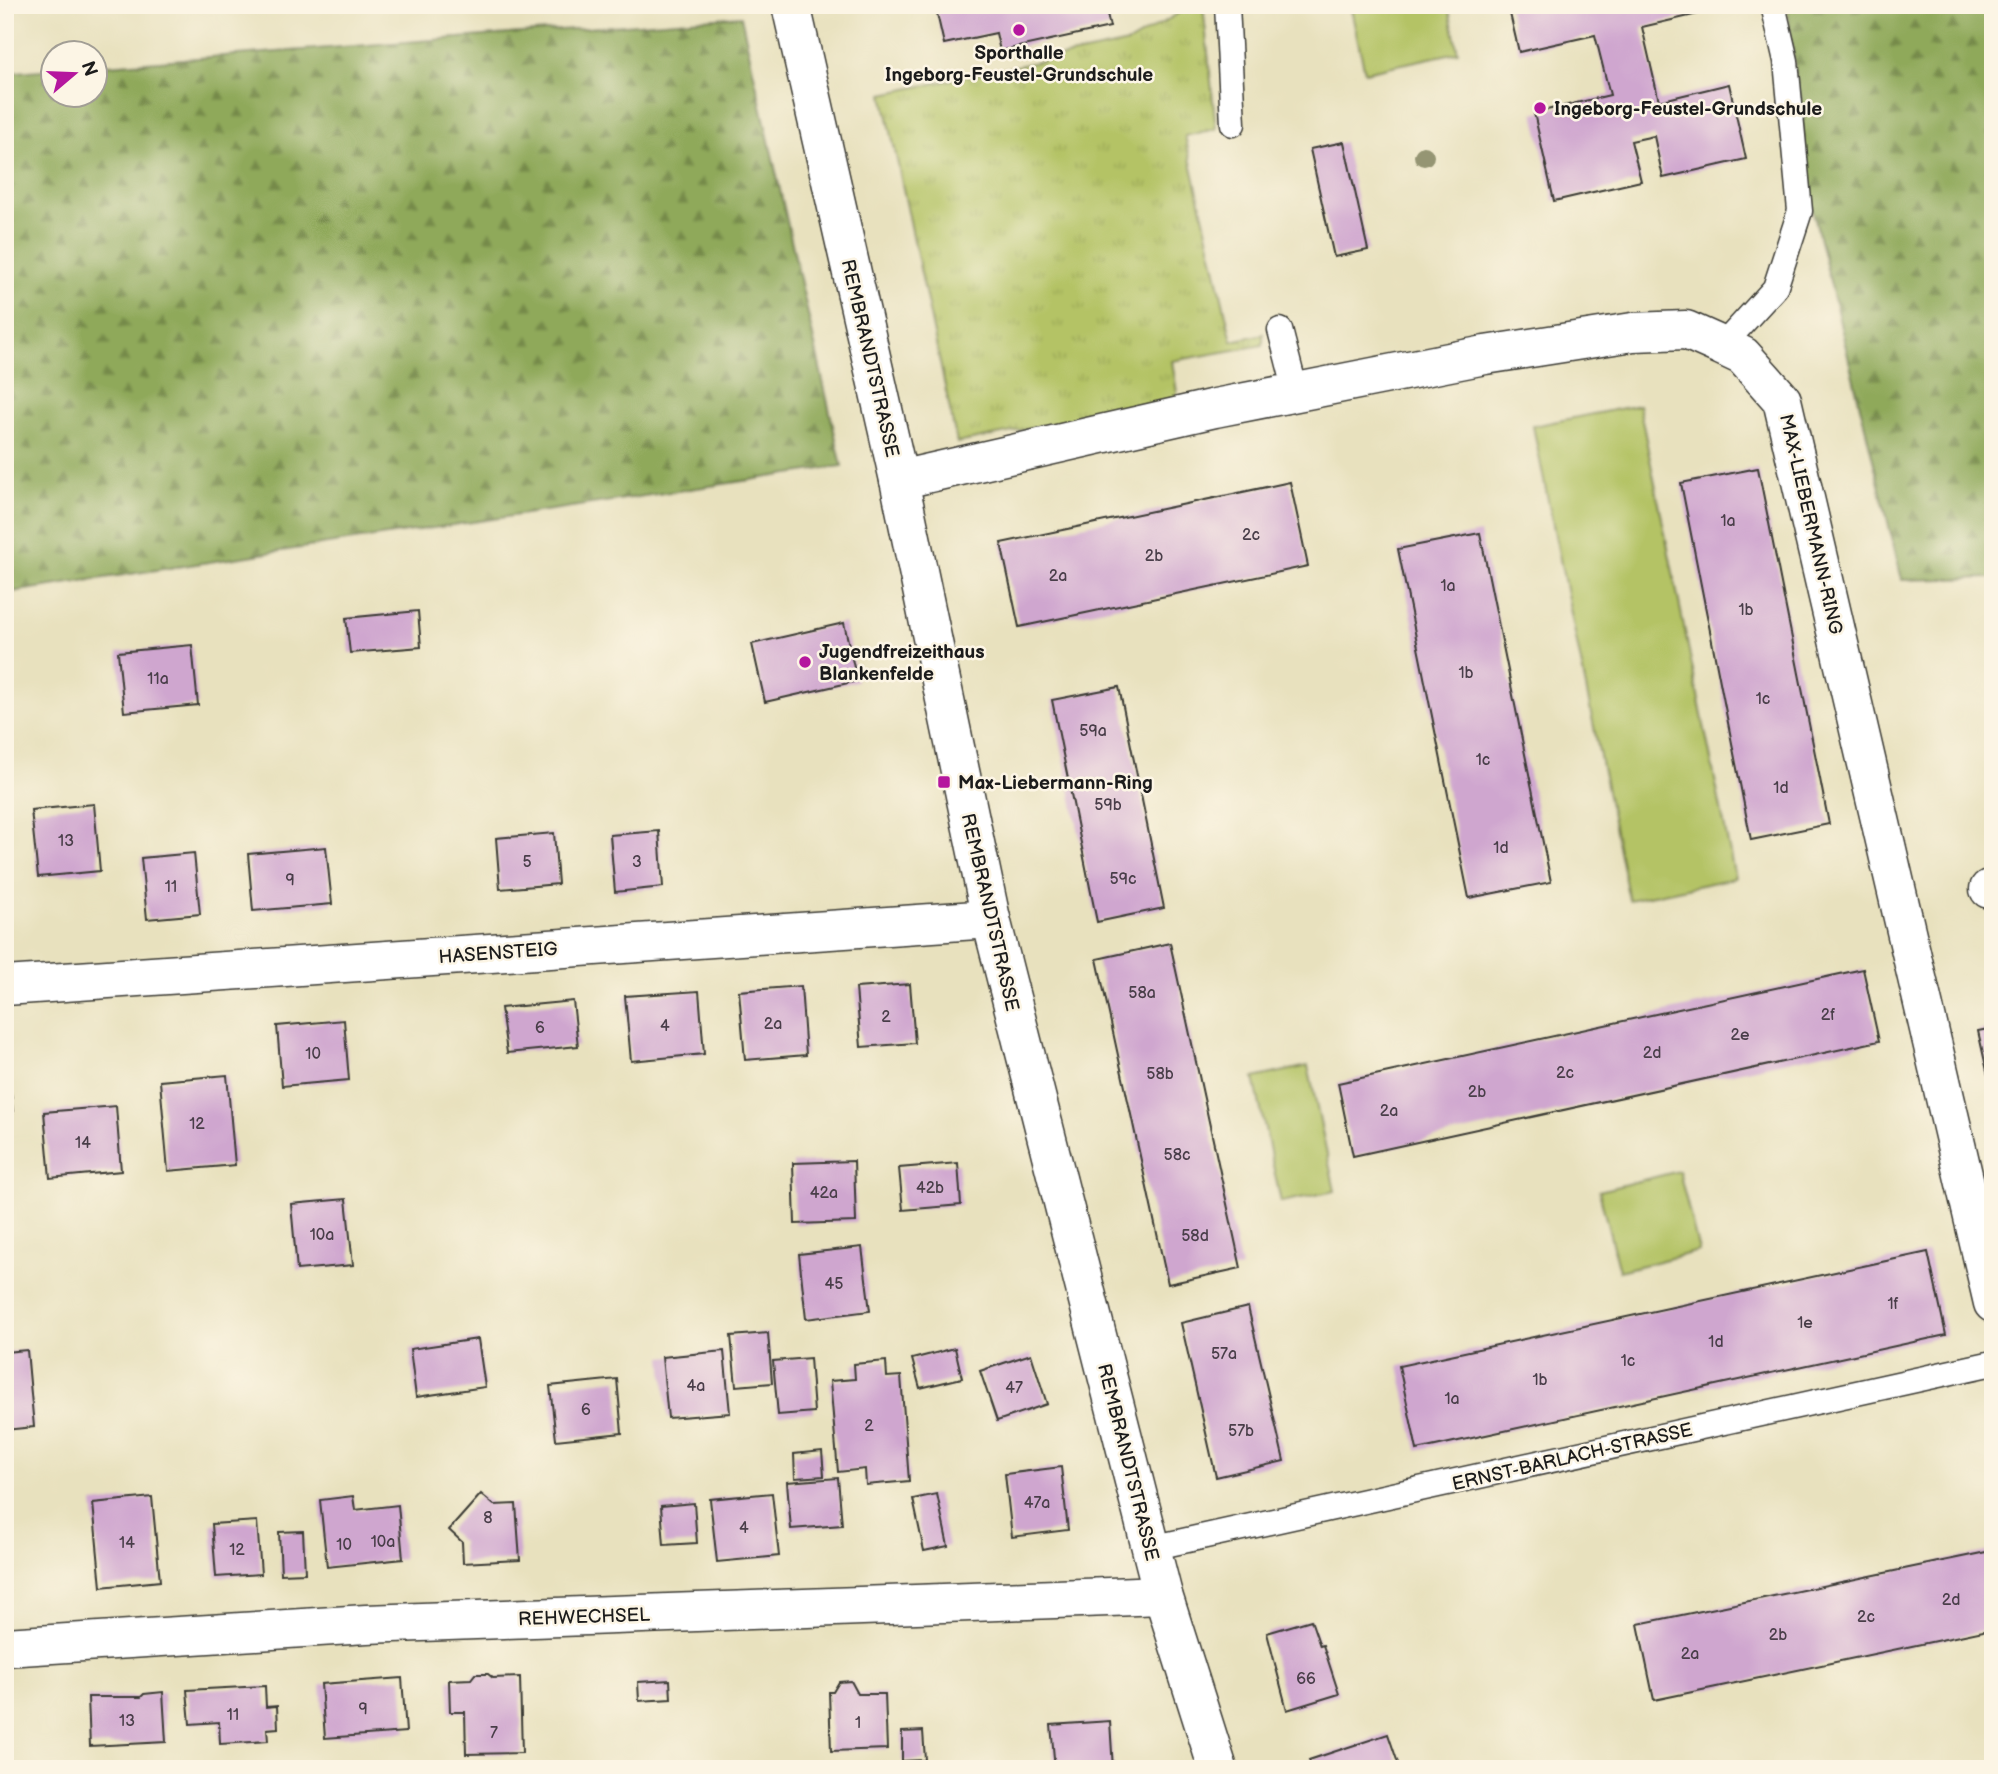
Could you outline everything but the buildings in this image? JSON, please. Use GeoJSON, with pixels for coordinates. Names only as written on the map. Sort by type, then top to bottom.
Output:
{"type":"FeatureCollection","features":[{"type":"Feature","properties":{"kind":"street","name":"REMBRANDTSTRASSE"},"geometry":{"type":"LineString","coordinates":[[791,5],[899,480],[991,919],[1163,1595],[1218,1769]]}},
{"type":"Feature","properties":{"kind":"street","name":"MAX-LIEBERMANN-RING"},"geometry":{"type":"LineString","coordinates":[[899,480],[1296,392],[1485,355],[1633,332],[1686,330],[1743,356],[1782,400],[1993,1303]]}},
{"type":"Feature","properties":{"kind":"street","name":"HASENSTEIG"},"geometry":{"type":"LineString","coordinates":[[5,986],[991,919]]}},
{"type":"Feature","properties":{"kind":"street","name":"REHWECHSEL"},"geometry":{"type":"LineString","coordinates":[[5,1647],[366,1624],[1163,1595]]}},
{"type":"Feature","properties":{"kind":"lane"},"geometry":{"type":"LineString","coordinates":[[1227,5],[1233,124]]}},
{"type":"Feature","properties":{"kind":"lane"},"geometry":{"type":"LineString","coordinates":[[1722,346],[1775,288],[1800,211],[1786,61],[1773,5]]}},
{"type":"Feature","properties":{"kind":"lane"},"geometry":{"type":"LineString","coordinates":[[1280,330],[1296,392]]}},
{"type":"Feature","properties":{"kind":"lane","name":"ERNST-BARLACH-STRASSE"},"geometry":{"type":"LineString","coordinates":[[1152,1548],[1993,1363]]}},
{"type":"Feature","properties":{"kind":"green space"},"geometry":{"type":"Polygon","coordinates":[[[1193,5],[1203,5],[1216,129],[1185,136],[1232,341],[1263,334],[1263,345],[1172,361],[1178,399],[957,443],[883,94],[1128,43],[1193,5]]]}},
{"type":"Feature","properties":{"kind":"green space"},"geometry":{"type":"Polygon","coordinates":[[[1350,5],[1448,5],[1458,52],[1365,72],[1350,5]]]}},
{"type":"Feature","properties":{"kind":"green space"},"geometry":{"type":"Polygon","coordinates":[[[1787,5],[1993,5],[1993,578],[1902,580],[1813,211],[1787,5]]]}},
{"type":"Feature","properties":{"kind":"green space"},"geometry":{"type":"Polygon","coordinates":[[[741,16],[842,466],[5,593],[5,73],[38,70],[38,108],[108,108],[108,65],[741,16]]]}},
{"type":"Feature","properties":{"kind":"green space"},"geometry":{"type":"Polygon","coordinates":[[[1639,405],[1735,878],[1629,900],[1533,426],[1639,405]]]}},
{"type":"Feature","properties":{"kind":"green space"},"geometry":{"type":"Polygon","coordinates":[[[1308,1066],[1335,1191],[1281,1202],[1254,1078],[1308,1066]]]}},
{"type":"Feature","properties":{"kind":"green space"},"geometry":{"type":"Polygon","coordinates":[[[1679,1171],[1699,1251],[1619,1271],[1599,1191],[1679,1171]]]}},
{"type":"Feature","properties":{"kind":"place","name":"Sporthalle Ingeborg-Feustel-Grundschule"},"geometry":{"type":"Point","coordinates":[1019,30]}},
{"type":"Feature","properties":{"kind":"place","name":"Ingeborg-Feustel-Grundschule"},"geometry":{"type":"Point","coordinates":[1540,108]}},
{"type":"Feature","properties":{"kind":"place","name":"Jugendfreizeithaus Blankenfelde"},"geometry":{"type":"Point","coordinates":[805,662]}},
{"type":"Feature","properties":{"kind":"place","name":"Max-Liebermann-Ring"},"geometry":{"type":"Point","coordinates":[944,782]}}]}
